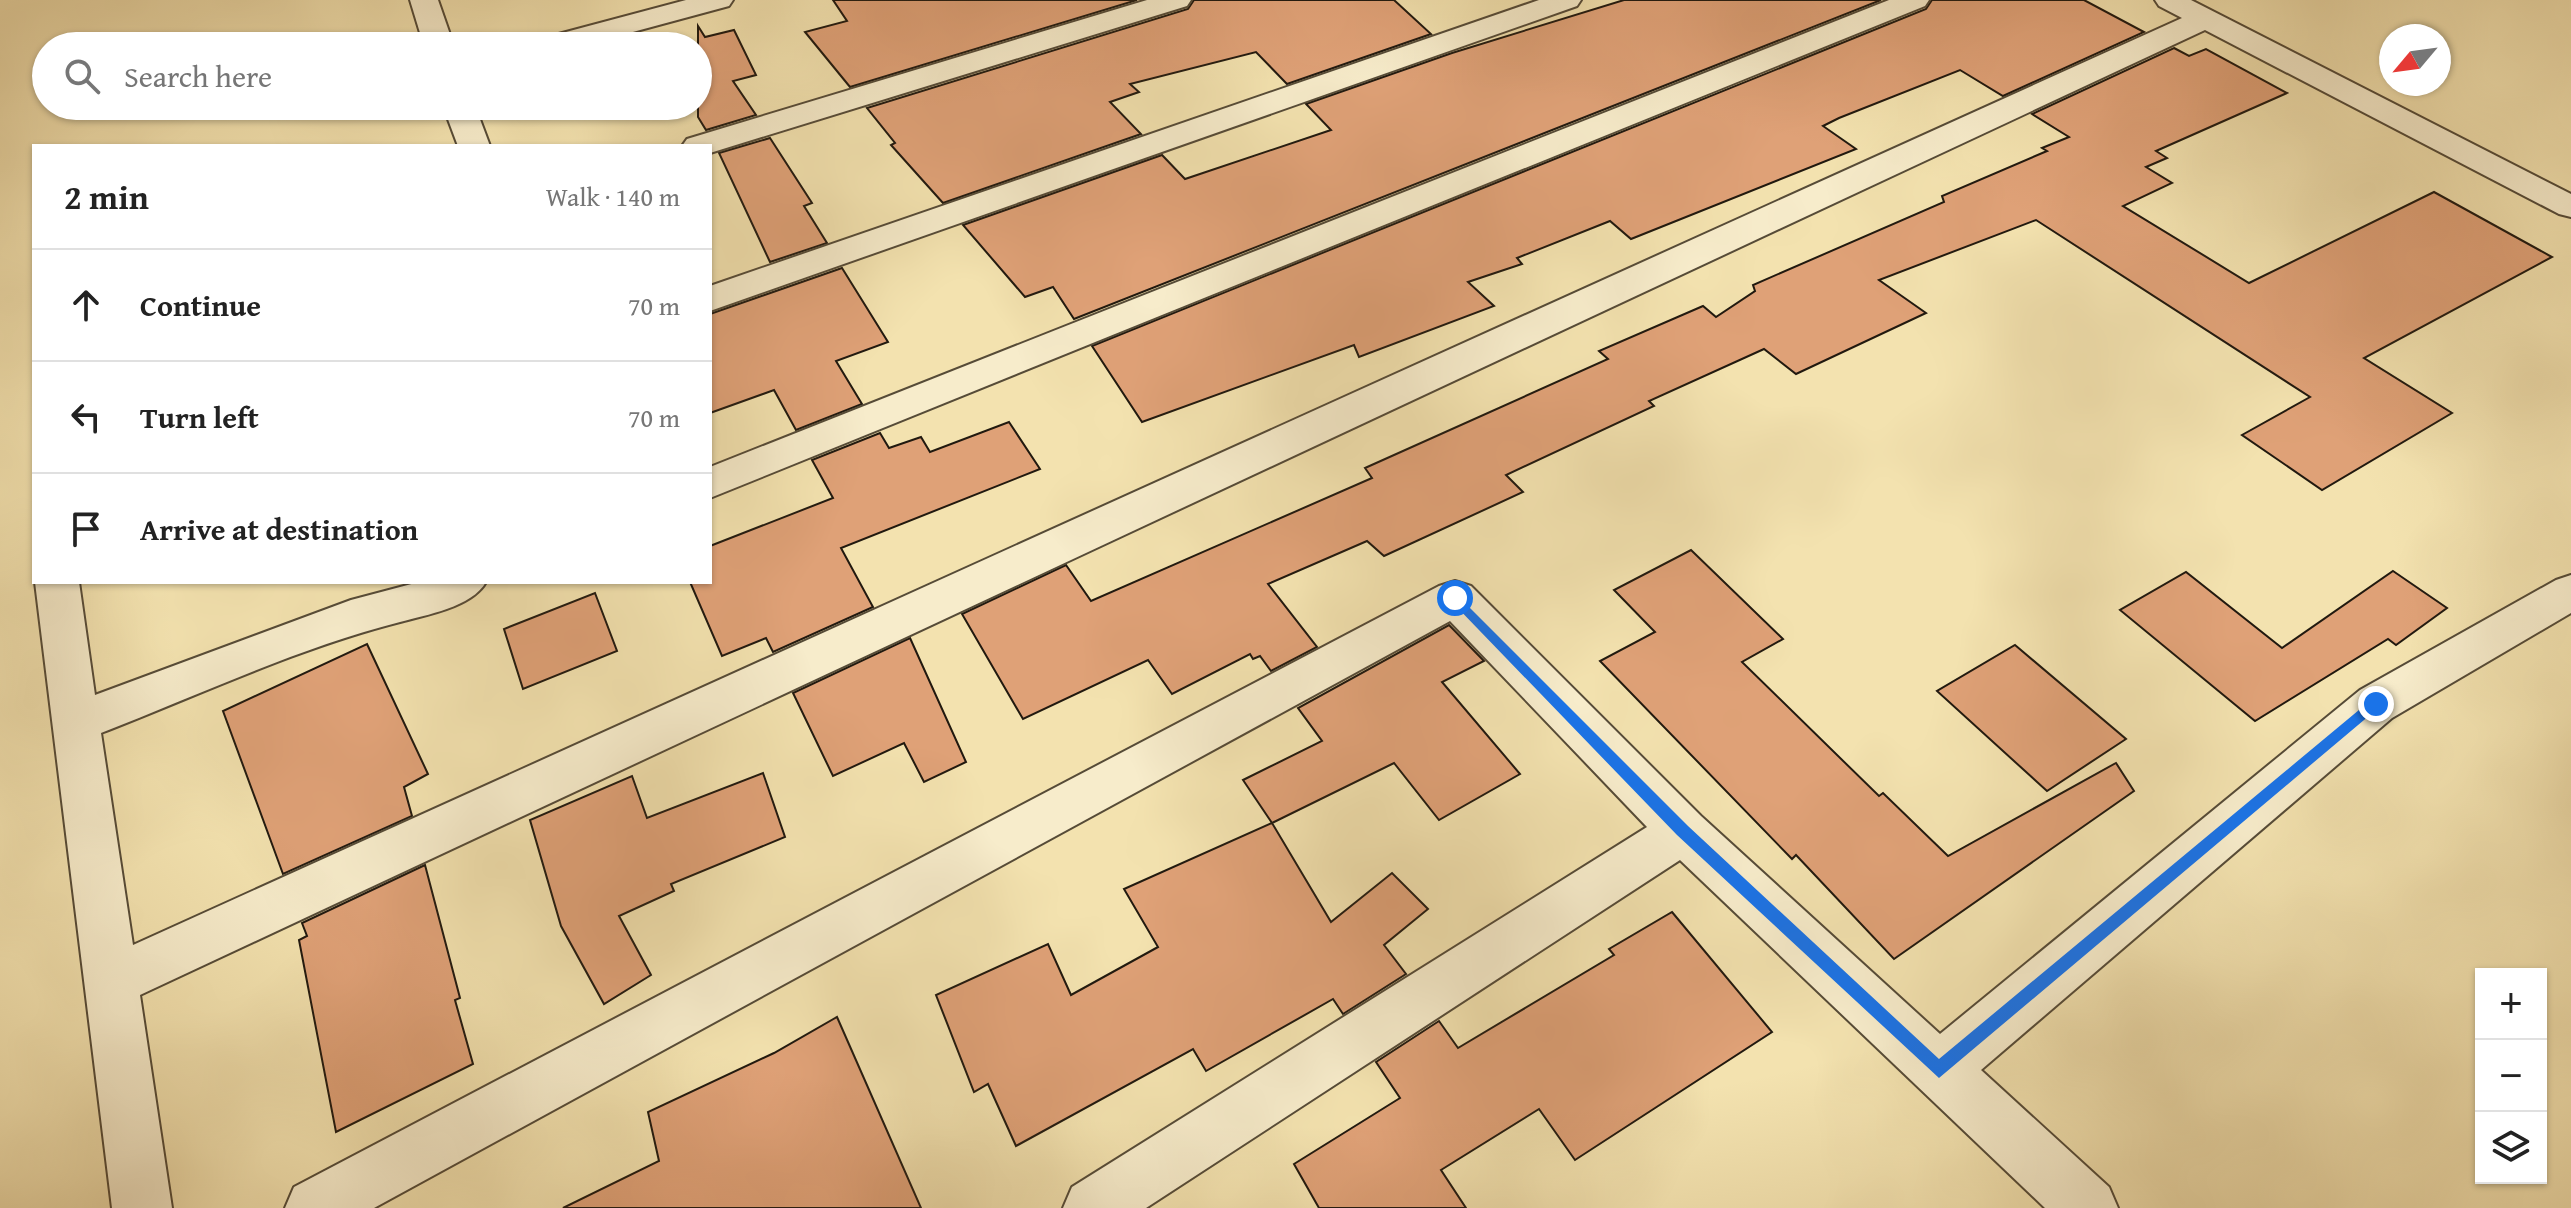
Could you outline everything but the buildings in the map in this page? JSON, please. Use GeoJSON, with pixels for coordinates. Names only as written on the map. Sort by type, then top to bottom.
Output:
{"type":"FeatureCollection","features":[{"type":"Feature","properties":{"kind":"street"},"geometry":{"type":"LineString","coordinates":[[424,0],[434,32]]}},
{"type":"Feature","properties":{"kind":"street"},"geometry":{"type":"LineString","coordinates":[[599,32],[719,0]]}},
{"type":"Feature","properties":{"kind":"street"},"geometry":{"type":"LineString","coordinates":[[705,144],[1177,0]]}},
{"type":"Feature","properties":{"kind":"street"},"geometry":{"type":"LineString","coordinates":[[712,298],[1567,0]]}},
{"type":"Feature","properties":{"kind":"street"},"geometry":{"type":"LineString","coordinates":[[712,482],[1915,0]]}},
{"type":"Feature","properties":{"kind":"street"},"geometry":{"type":"LineString","coordinates":[[2169,0],[2571,207]]}},
{"type":"Feature","properties":{"kind":"street"},"geometry":{"type":"LineString","coordinates":[[112,981],[2205,19]]}},
{"type":"Feature","properties":{"kind":"street"},"geometry":{"type":"LineString","coordinates":[[464,120],[473,144]]}},
{"type":"Feature","properties":{"kind":"street"},"geometry":{"type":"LineString","coordinates":[[57,584],[142,1208]]}},
{"type":"Feature","properties":{"kind":"street"},"geometry":{"type":"LineString","coordinates":[[77,722],[351,617],[422,599],[459,584]]}},
{"type":"Feature","properties":{"kind":"street"},"geometry":{"type":"LineString","coordinates":[[1939,1070],[2376,704],[2571,592]]}},
{"type":"Feature","properties":{"kind":"street"},"geometry":{"type":"LineString","coordinates":[[315,1208],[1455,598],[1683,831],[2088,1208]]}},
{"type":"Feature","properties":{"kind":"street"},"geometry":{"type":"LineString","coordinates":[[1093,1208],[1683,831]]}},
{"type":"Feature","properties":{"kind":"route"},"geometry":{"type":"LineString","coordinates":[[1455,598],[1683,831],[1939,1070],[2376,704]]}}]}
